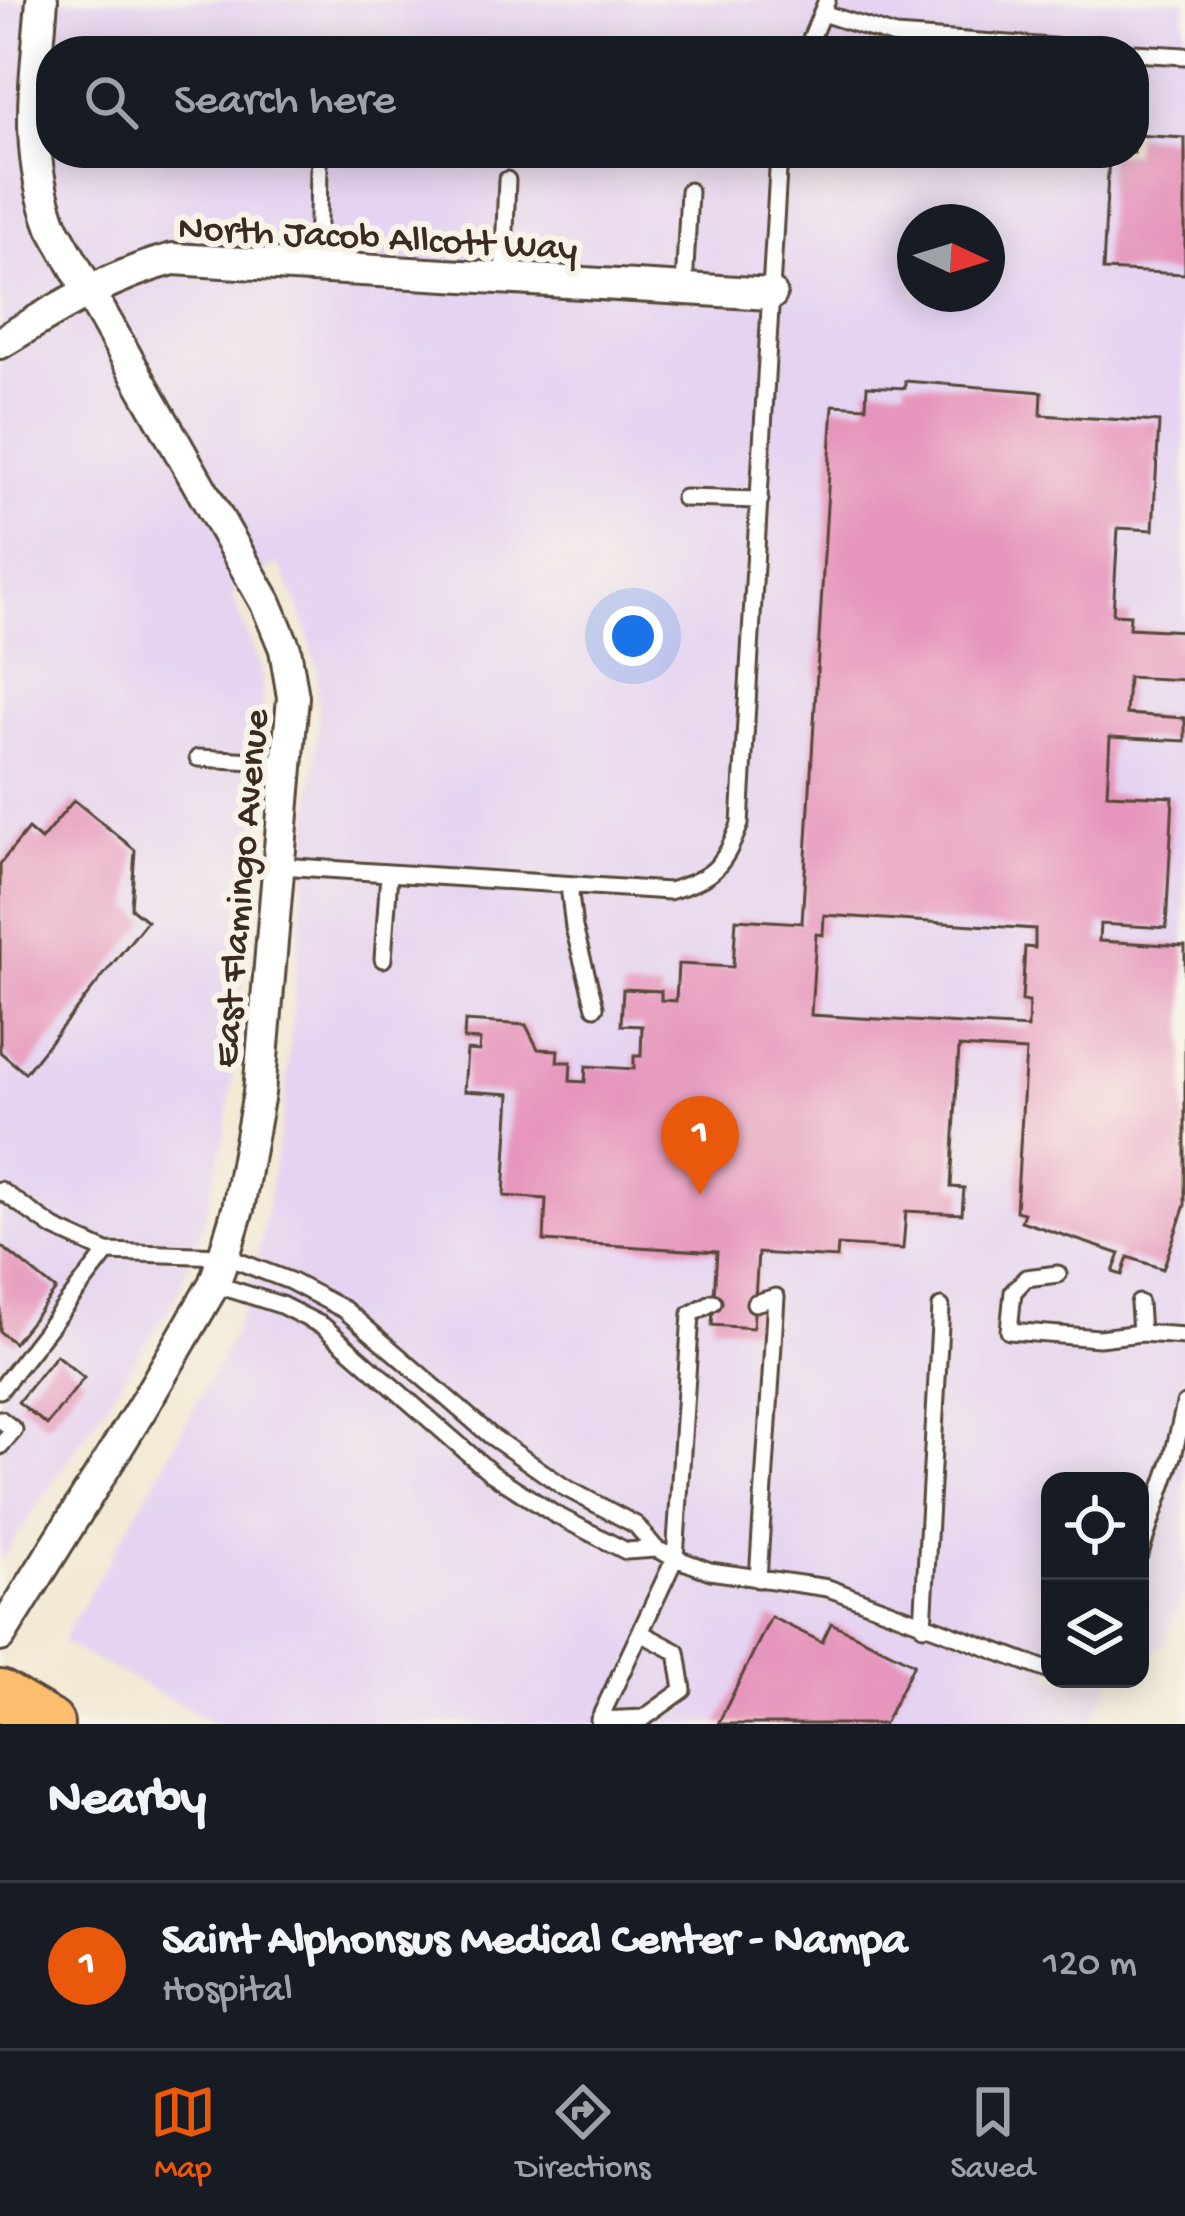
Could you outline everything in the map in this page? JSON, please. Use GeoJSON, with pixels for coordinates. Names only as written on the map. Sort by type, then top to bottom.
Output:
{"type":"FeatureCollection","features":[{"type":"Feature","properties":{"kind":"main road"},"geometry":{"type":"LineString","coordinates":[[0,1695],[49,1724]]}},
{"type":"Feature","properties":{"kind":"street","name":"East Flamingo Avenue"},"geometry":{"type":"LineString","coordinates":[[40,36],[42,0]]}},
{"type":"Feature","properties":{"kind":"street","name":"East Flamingo Avenue"},"geometry":{"type":"LineString","coordinates":[[0,1636],[219,1270],[238,1209],[260,1093],[293,697],[285,649],[266,603],[52,228],[37,187],[36,88]]}},
{"type":"Feature","properties":{"kind":"street","name":"North Jacob Allcott Way"},"geometry":{"type":"LineString","coordinates":[[0,343],[88,291],[146,265],[172,259],[771,294]]}},
{"type":"Feature","properties":{"kind":"lane"},"geometry":{"type":"LineString","coordinates":[[812,36],[825,7],[895,36]]}},
{"type":"Feature","properties":{"kind":"lane"},"geometry":{"type":"LineString","coordinates":[[1149,54],[1185,56]]}},
{"type":"Feature","properties":{"kind":"lane"},"geometry":{"type":"LineString","coordinates":[[280,866],[669,891],[702,881],[726,859],[740,824],[778,168]]}},
{"type":"Feature","properties":{"kind":"lane"},"geometry":{"type":"LineString","coordinates":[[316,268],[320,169]]}},
{"type":"Feature","properties":{"kind":"lane"},"geometry":{"type":"LineString","coordinates":[[502,278],[507,180]]}},
{"type":"Feature","properties":{"kind":"lane"},"geometry":{"type":"LineString","coordinates":[[684,289],[689,190]]}},
{"type":"Feature","properties":{"kind":"lane"},"geometry":{"type":"LineString","coordinates":[[684,498],[760,500]]}},
{"type":"Feature","properties":{"kind":"lane"},"geometry":{"type":"LineString","coordinates":[[198,758],[290,763]]}},
{"type":"Feature","properties":{"kind":"lane"},"geometry":{"type":"LineString","coordinates":[[383,958],[388,874]]}},
{"type":"Feature","properties":{"kind":"lane"},"geometry":{"type":"LineString","coordinates":[[569,885],[574,928],[595,1007]]}},
{"type":"Feature","properties":{"kind":"lane"},"geometry":{"type":"LineString","coordinates":[[0,1190],[54,1228],[107,1252],[290,1282],[345,1310],[491,1436],[564,1487],[636,1525],[656,1549],[675,1558],[710,1571],[828,1588],[1041,1668]]}},
{"type":"Feature","properties":{"kind":"lane"},"geometry":{"type":"LineString","coordinates":[[0,1390],[107,1252]]}},
{"type":"Feature","properties":{"kind":"lane"},"geometry":{"type":"LineString","coordinates":[[219,1270],[323,1326],[491,1473],[554,1514],[626,1551],[656,1549]]}},
{"type":"Feature","properties":{"kind":"lane"},"geometry":{"type":"LineString","coordinates":[[1058,1274],[1026,1278],[1013,1292],[1009,1331],[1099,1338],[1141,1333],[1185,1336]]}},
{"type":"Feature","properties":{"kind":"lane"},"geometry":{"type":"LineString","coordinates":[[755,1303],[776,1297],[758,1579]]}},
{"type":"Feature","properties":{"kind":"lane"},"geometry":{"type":"LineString","coordinates":[[641,1633],[677,1652],[683,1690],[644,1718],[599,1720],[675,1558],[691,1314],[713,1302]]}},
{"type":"Feature","properties":{"kind":"lane"},"geometry":{"type":"LineString","coordinates":[[1139,1303],[1141,1333]]}},
{"type":"Feature","properties":{"kind":"lane"},"geometry":{"type":"LineString","coordinates":[[923,1626],[941,1307]]}},
{"type":"Feature","properties":{"kind":"lane"},"geometry":{"type":"LineString","coordinates":[[1149,1527],[1185,1404]]}},
{"type":"Feature","properties":{"kind":"lane"},"geometry":{"type":"LineString","coordinates":[[0,1419],[14,1430],[0,1446]]}},
{"type":"Feature","properties":{"kind":"shaded area"},"geometry":{"type":"Polygon","coordinates":[[[0,0],[1185,0],[1185,1588],[1164,1644],[1149,1654],[1149,1472],[1041,1472],[1041,1688],[1108,1688],[1090,1724],[217,1724],[61,1642],[236,1329],[260,1244],[284,1109],[318,726],[317,666],[299,606],[278,564],[231,595],[261,668],[265,718],[226,1131],[203,1225],[176,1297],[0,1563],[0,0]]]}},
{"type":"Feature","properties":{"kind":"building"},"geometry":{"type":"Polygon","coordinates":[[[1149,136],[1185,138],[1185,274],[1103,270],[1108,168],[1149,168],[1149,136]]]}},
{"type":"Feature","properties":{"kind":"building"},"geometry":{"type":"Polygon","coordinates":[[[905,381],[1042,392],[1041,415],[1159,422],[1153,530],[1118,528],[1113,614],[1130,615],[1129,628],[1185,631],[1185,680],[1128,677],[1126,714],[1185,718],[1185,741],[1110,737],[1107,794],[1173,797],[1166,928],[1100,924],[1099,941],[1185,946],[1185,1205],[1163,1269],[1128,1257],[1122,1275],[1113,1272],[1120,1254],[1021,1221],[1024,1213],[1016,1211],[1026,1051],[959,1047],[951,1187],[964,1188],[962,1214],[906,1211],[903,1249],[838,1245],[837,1258],[758,1253],[753,1328],[712,1325],[717,1252],[544,1241],[546,1199],[504,1196],[510,1094],[464,1091],[467,1050],[479,1051],[480,1040],[464,1039],[465,1021],[526,1025],[538,1049],[558,1050],[557,1062],[571,1062],[570,1081],[585,1082],[586,1066],[634,1069],[634,1056],[641,1056],[642,1026],[621,1025],[623,989],[661,991],[661,1000],[676,1001],[678,964],[733,967],[736,919],[802,923],[833,405],[866,407],[867,386],[905,388],[905,381]],[[824,915],[823,935],[816,934],[811,1015],[1028,1028],[1029,1002],[1022,1001],[1025,947],[1035,948],[1035,929],[824,915]]]}},
{"type":"Feature","properties":{"kind":"building"},"geometry":{"type":"Polygon","coordinates":[[[74,800],[135,850],[131,908],[147,921],[25,1073],[0,1052],[0,864],[28,829],[41,840],[74,800]]]}},
{"type":"Feature","properties":{"kind":"building"},"geometry":{"type":"Polygon","coordinates":[[[0,1245],[56,1290],[14,1343],[0,1332],[0,1245]]]}},
{"type":"Feature","properties":{"kind":"building"},"geometry":{"type":"Polygon","coordinates":[[[56,1355],[84,1378],[47,1425],[18,1402],[56,1355]]]}},
{"type":"Feature","properties":{"kind":"building"},"geometry":{"type":"Polygon","coordinates":[[[771,1617],[822,1642],[831,1623],[914,1664],[884,1724],[718,1724],[771,1617]]]}},
{"type":"Feature","properties":{"kind":"place","name":"Saint Alphonsus Medical Center - Nampa"},"geometry":{"type":"Point","coordinates":[700,1195]}}]}
